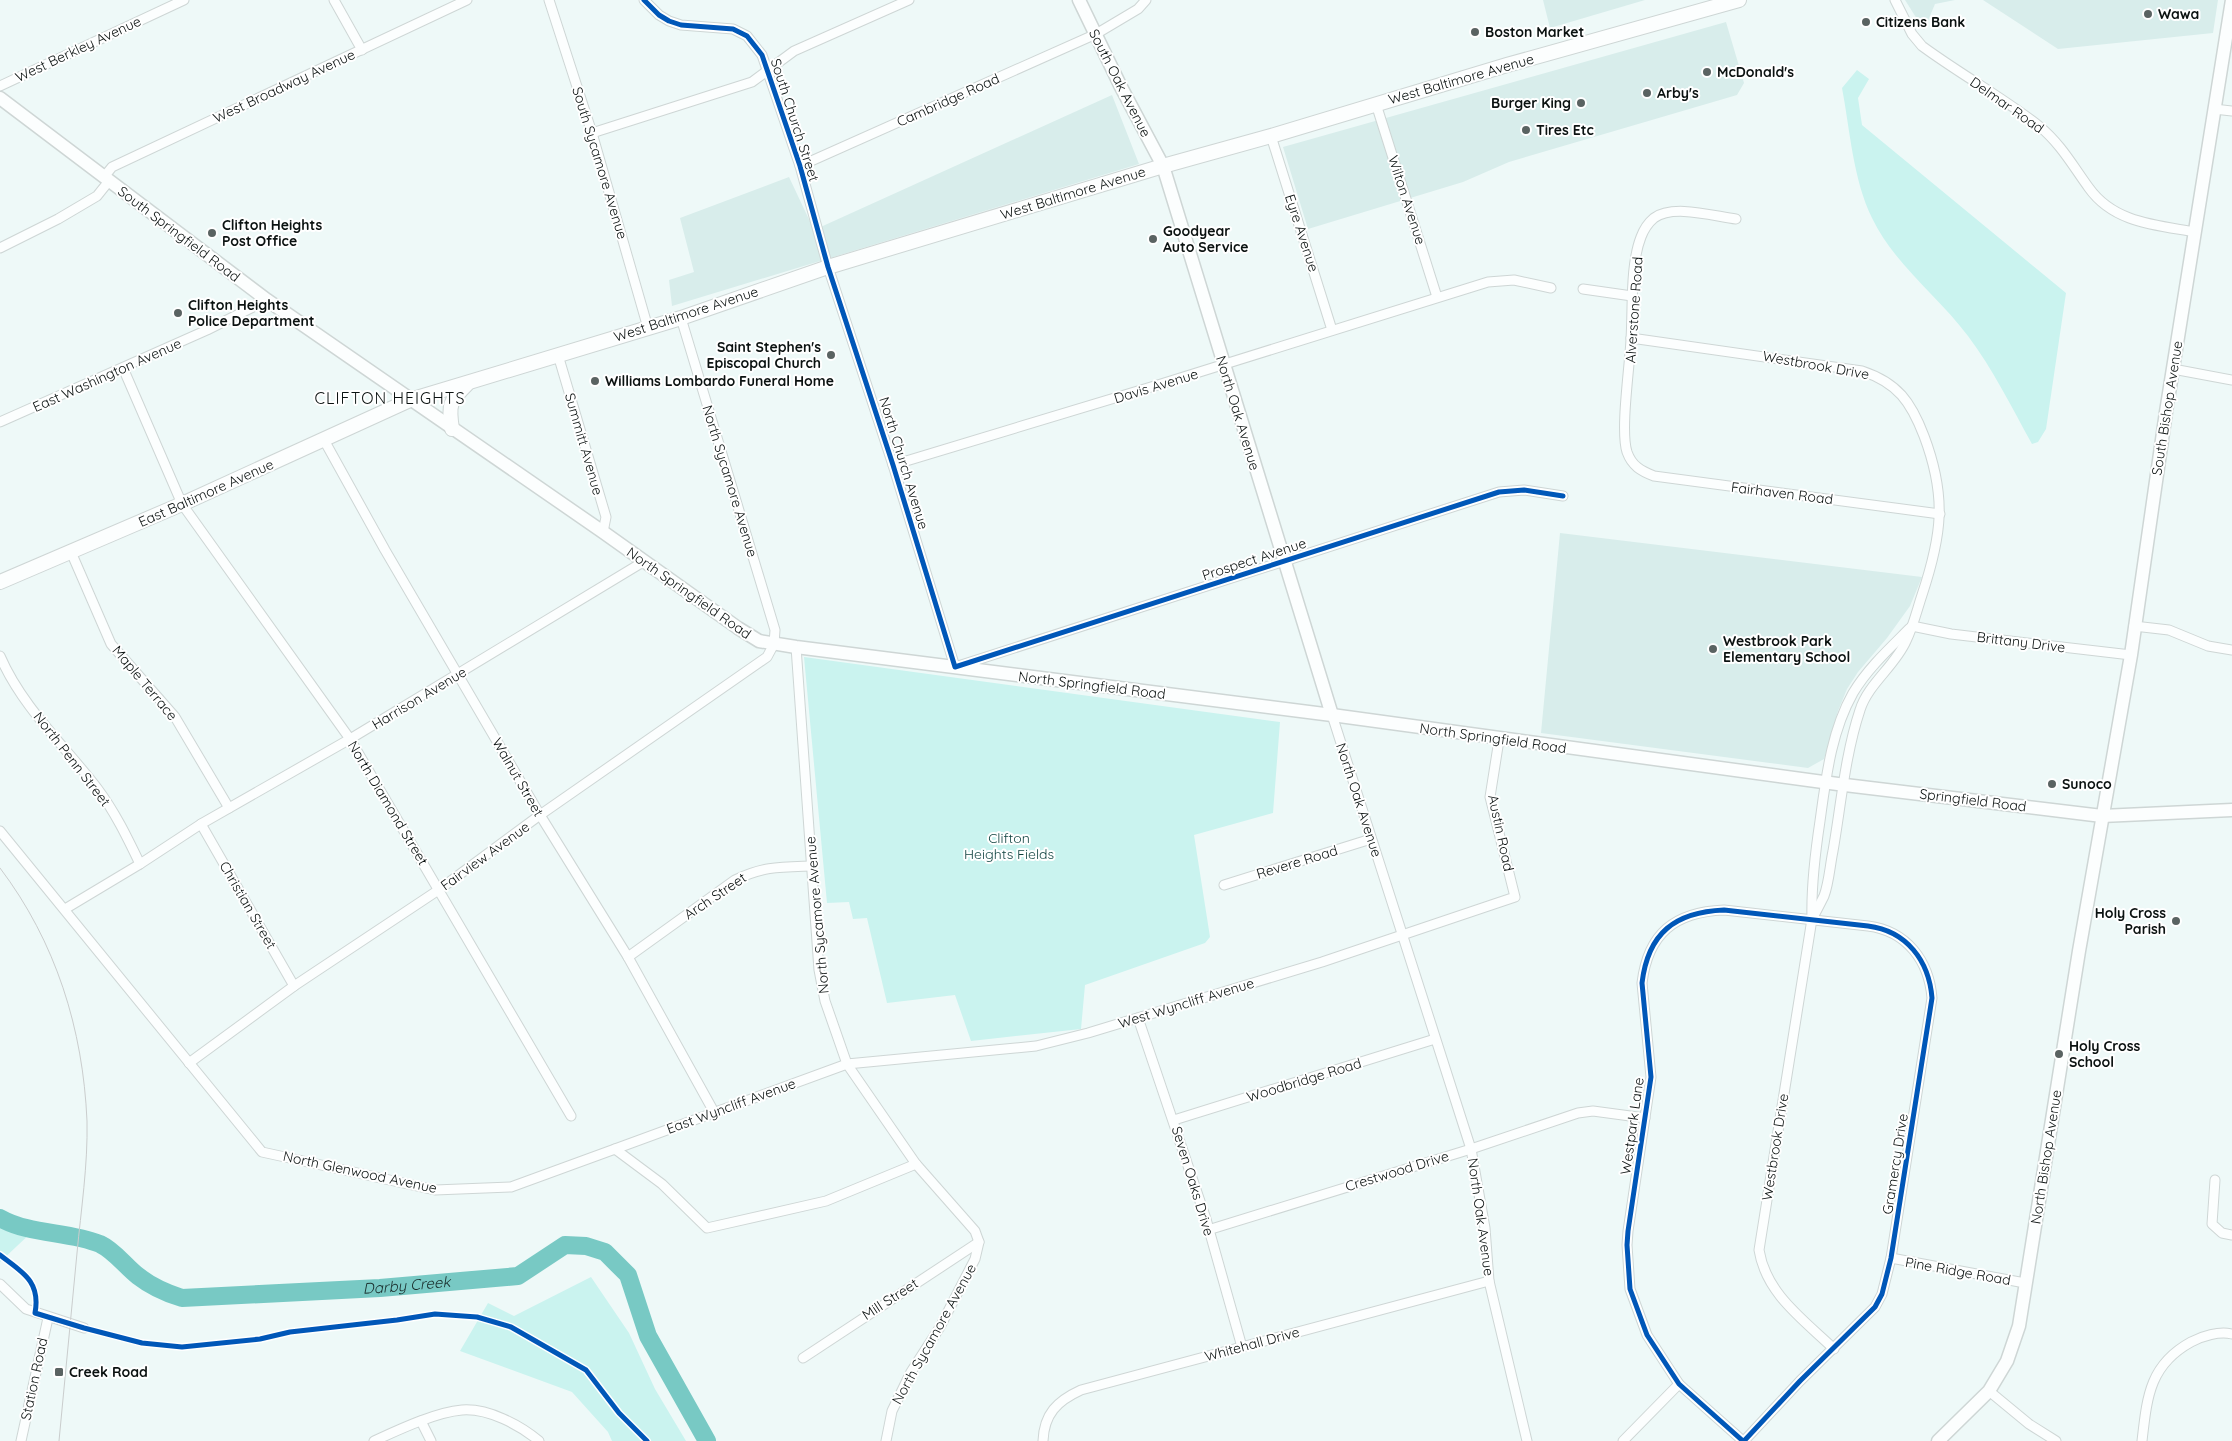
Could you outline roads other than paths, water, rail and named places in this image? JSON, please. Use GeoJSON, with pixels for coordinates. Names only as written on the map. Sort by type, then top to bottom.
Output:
{"type":"FeatureCollection","features":[{"type":"Feature","properties":{"kind":"main road","name":"South Oak Avenue"},"geometry":{"type":"LineString","coordinates":[[1079,0],[1162,166]]}},
{"type":"Feature","properties":{"kind":"main road","name":"West Baltimore Avenue"},"geometry":{"type":"LineString","coordinates":[[410,400],[680,318],[828,267],[1162,166],[1739,0]]}},
{"type":"Feature","properties":{"kind":"main road","name":"South Bishop Avenue"},"geometry":{"type":"LineString","coordinates":[[2102,816],[2131,655],[2173,369],[2232,0]]}},
{"type":"Feature","properties":{"kind":"main road","name":"South Springfield Road"},"geometry":{"type":"LineString","coordinates":[[0,98],[267,300],[410,400]]}},
{"type":"Feature","properties":{"kind":"main road","name":"North Oak Avenue"},"geometry":{"type":"LineString","coordinates":[[1162,166],[1332,716]]}},
{"type":"Feature","properties":{"kind":"main road"},"geometry":{"type":"LineString","coordinates":[[452,429],[449,410],[452,398],[469,382]]}},
{"type":"Feature","properties":{"kind":"main road","name":"North Springfield Road"},"geometry":{"type":"LineString","coordinates":[[410,400],[759,641],[1845,785]]}},
{"type":"Feature","properties":{"kind":"main road","name":"East Baltimore Avenue"},"geometry":{"type":"LineString","coordinates":[[0,582],[182,504],[410,400]]}},
{"type":"Feature","properties":{"kind":"main road","name":"Springfield Road"},"geometry":{"type":"LineString","coordinates":[[1845,785],[2102,816],[2232,810]]}},
{"type":"Feature","properties":{"kind":"main road","name":"North Bishop Avenue"},"geometry":{"type":"LineString","coordinates":[[1938,1441],[1989,1391],[2007,1361],[2017,1331],[2102,816]]}},
{"type":"Feature","properties":{"kind":"street","name":"West Berkley Avenue"},"geometry":{"type":"LineString","coordinates":[[0,86],[184,0]]}},
{"type":"Feature","properties":{"kind":"street"},"geometry":{"type":"LineString","coordinates":[[334,0],[362,50]]}},
{"type":"Feature","properties":{"kind":"street","name":"West Broadway Avenue"},"geometry":{"type":"LineString","coordinates":[[0,248],[58,219],[97,196],[112,167],[467,0]]}},
{"type":"Feature","properties":{"kind":"street","name":"South Sycamore Avenue"},"geometry":{"type":"LineString","coordinates":[[549,0],[592,133],[648,328]]}},
{"type":"Feature","properties":{"kind":"street","name":"South Church Street"},"geometry":{"type":"LineString","coordinates":[[644,0],[659,15],[681,25],[733,29],[747,36],[762,55],[800,166],[828,267]]}},
{"type":"Feature","properties":{"kind":"street"},"geometry":{"type":"LineString","coordinates":[[592,133],[752,82],[794,51],[909,0]]}},
{"type":"Feature","properties":{"kind":"street","name":"Cambridge Road"},"geometry":{"type":"LineString","coordinates":[[800,166],[1096,34],[1138,9],[1146,0]]}},
{"type":"Feature","properties":{"kind":"street","name":"Delmar Road"},"geometry":{"type":"LineString","coordinates":[[1898,3],[1912,34],[1922,46],[2039,126],[2064,152],[2103,204],[2116,213],[2136,221],[2195,232]]}},
{"type":"Feature","properties":{"kind":"street","name":"Wilton Avenue"},"geometry":{"type":"LineString","coordinates":[[1376,104],[1437,297]]}},
{"type":"Feature","properties":{"kind":"street"},"geometry":{"type":"LineString","coordinates":[[2214,108],[2232,111]]}},
{"type":"Feature","properties":{"kind":"street","name":"Eyre Avenue"},"geometry":{"type":"LineString","coordinates":[[1271,136],[1332,330]]}},
{"type":"Feature","properties":{"kind":"street","name":"Alverstone Road"},"geometry":{"type":"LineString","coordinates":[[1630,459],[1626,450],[1625,428],[1632,338],[1632,296],[1641,237],[1646,225],[1666,212],[1678,211],[1736,219]]}},
{"type":"Feature","properties":{"kind":"street","name":"North Church Avenue"},"geometry":{"type":"LineString","coordinates":[[828,267],[893,465],[955,667]]}},
{"type":"Feature","properties":{"kind":"street","name":"Davis Avenue"},"geometry":{"type":"LineString","coordinates":[[893,465],[1488,282],[1514,280],[1551,288]]}},
{"type":"Feature","properties":{"kind":"street"},"geometry":{"type":"LineString","coordinates":[[1582,289],[1632,296]]}},
{"type":"Feature","properties":{"kind":"street","name":"East Washington Avenue"},"geometry":{"type":"LineString","coordinates":[[0,422],[207,330],[267,300]]}},
{"type":"Feature","properties":{"kind":"street","name":"North Sycamore Avenue"},"geometry":{"type":"LineString","coordinates":[[680,318],[775,630],[774,644]]}},
{"type":"Feature","properties":{"kind":"street","name":"Westbrook Drive"},"geometry":{"type":"LineString","coordinates":[[1632,338],[1862,371],[1887,381],[1904,396],[1919,423],[1934,463],[1940,496],[1940,514],[1933,562],[1912,626],[1899,656],[1865,698],[1860,708],[1850,747],[1825,894],[1812,919]]}},
{"type":"Feature","properties":{"kind":"street","name":"Summitt Avenue"},"geometry":{"type":"LineString","coordinates":[[558,355],[606,518],[603,532]]}},
{"type":"Feature","properties":{"kind":"street","name":"North Diamond Street"},"geometry":{"type":"LineString","coordinates":[[123,368],[182,504],[350,739],[572,1116]]}},
{"type":"Feature","properties":{"kind":"street"},"geometry":{"type":"LineString","coordinates":[[2173,369],[2232,380]]}},
{"type":"Feature","properties":{"kind":"street","name":"Walnut Street"},"geometry":{"type":"LineString","coordinates":[[324,440],[384,550],[540,816],[628,957],[714,1112]]}},
{"type":"Feature","properties":{"kind":"street","name":"Fairhaven Road"},"geometry":{"type":"LineString","coordinates":[[1630,459],[1641,472],[1654,476],[1940,514]]}},
{"type":"Feature","properties":{"kind":"street","name":"Prospect Avenue"},"geometry":{"type":"LineString","coordinates":[[955,667],[1498,492],[1524,490],[1563,496]]}},
{"type":"Feature","properties":{"kind":"street","name":"Maple Terrace"},"geometry":{"type":"LineString","coordinates":[[71,552],[111,644],[175,717],[229,808]]}},
{"type":"Feature","properties":{"kind":"street","name":"Harrison Avenue"},"geometry":{"type":"LineString","coordinates":[[64,909],[140,864],[201,824],[458,675],[643,562]]}},
{"type":"Feature","properties":{"kind":"street","name":"Westbrook Drive"},"geometry":{"type":"LineString","coordinates":[[1834,1349],[1780,1297],[1764,1271],[1759,1250],[1812,919],[1812,884],[1825,782],[1837,729],[1853,693],[1874,664],[1912,626]]}},
{"type":"Feature","properties":{"kind":"street","name":"Brittany Drive"},"geometry":{"type":"LineString","coordinates":[[1912,626],[1952,634],[2131,655]]}},
{"type":"Feature","properties":{"kind":"street"},"geometry":{"type":"LineString","coordinates":[[2134,626],[2169,630],[2208,646],[2232,650]]}},
{"type":"Feature","properties":{"kind":"street","name":"Fairview Avenue"},"geometry":{"type":"LineString","coordinates":[[189,1063],[294,986],[440,889],[766,657],[774,644]]}},
{"type":"Feature","properties":{"kind":"street","name":"North Sycamore Avenue"},"geometry":{"type":"LineString","coordinates":[[796,647],[819,970],[825,1001],[847,1064],[916,1164],[976,1231],[979,1242],[975,1259],[964,1283],[912,1372],[892,1411],[886,1441]]}},
{"type":"Feature","properties":{"kind":"street","name":"North Penn Street"},"geometry":{"type":"LineString","coordinates":[[0,656],[22,696],[97,788],[118,818],[140,864]]}},
{"type":"Feature","properties":{"kind":"street","name":"North Oak Avenue"},"geometry":{"type":"LineString","coordinates":[[1332,716],[1471,1149],[1485,1228],[1490,1281],[1527,1441]]}},
{"type":"Feature","properties":{"kind":"street","name":"Austin Road"},"geometry":{"type":"LineString","coordinates":[[1499,740],[1490,797],[1515,897]]}},
{"type":"Feature","properties":{"kind":"street","name":"Christian Street"},"geometry":{"type":"LineString","coordinates":[[201,824],[294,986]]}},
{"type":"Feature","properties":{"kind":"street","name":"North Glenwood Avenue"},"geometry":{"type":"LineString","coordinates":[[0,831],[262,1152],[435,1190],[511,1187],[615,1149]]}},
{"type":"Feature","properties":{"kind":"street","name":"Revere Road"},"geometry":{"type":"LineString","coordinates":[[1224,885],[1371,839]]}},
{"type":"Feature","properties":{"kind":"street","name":"Arch Street"},"geometry":{"type":"LineString","coordinates":[[628,957],[735,880],[765,868],[812,866]]}},
{"type":"Feature","properties":{"kind":"street","name":"West Wyncliff Avenue"},"geometry":{"type":"LineString","coordinates":[[847,1064],[1036,1046],[1088,1033],[1322,962],[1515,897]]}},
{"type":"Feature","properties":{"kind":"street","name":"Westpark Lane"},"geometry":{"type":"LineString","coordinates":[[1743,1441],[1679,1384],[1647,1335],[1630,1289],[1627,1238],[1651,1077],[1642,983],[1647,957],[1660,935],[1692,913],[1724,910],[1812,919]]}},
{"type":"Feature","properties":{"kind":"street","name":"Gramercy Drive"},"geometry":{"type":"LineString","coordinates":[[1743,1441],[1800,1381],[1876,1307],[1882,1294],[1891,1258],[1931,1007],[1929,979],[1921,958],[1900,937],[1874,926],[1812,919]]}},
{"type":"Feature","properties":{"kind":"street","name":"Seven Oaks Drive"},"geometry":{"type":"LineString","coordinates":[[1138,1018],[1174,1120],[1242,1347]]}},
{"type":"Feature","properties":{"kind":"street","name":"Woodbridge Road"},"geometry":{"type":"LineString","coordinates":[[1174,1120],[1435,1039]]}},
{"type":"Feature","properties":{"kind":"street","name":"East Wyncliff Avenue"},"geometry":{"type":"LineString","coordinates":[[615,1149],[847,1064]]}},
{"type":"Feature","properties":{"kind":"street","name":"Crestwood Drive"},"geometry":{"type":"LineString","coordinates":[[1208,1230],[1471,1149],[1578,1113],[1593,1111],[1646,1118]]}},
{"type":"Feature","properties":{"kind":"street"},"geometry":{"type":"LineString","coordinates":[[615,1149],[662,1184],[707,1228],[826,1201],[916,1164]]}},
{"type":"Feature","properties":{"kind":"street"},"geometry":{"type":"LineString","coordinates":[[2215,1180],[2212,1224],[2222,1233],[2232,1235]]}},
{"type":"Feature","properties":{"kind":"street","name":"Mill Street"},"geometry":{"type":"LineString","coordinates":[[803,1358],[979,1242]]}},
{"type":"Feature","properties":{"kind":"street","name":"Pine Ridge Road"},"geometry":{"type":"LineString","coordinates":[[1891,1258],[2025,1283]]}},
{"type":"Feature","properties":{"kind":"street","name":"Whitehall Drive"},"geometry":{"type":"LineString","coordinates":[[1042,1441],[1044,1426],[1050,1413],[1066,1397],[1081,1390],[1490,1281]]}},
{"type":"Feature","properties":{"kind":"street"},"geometry":{"type":"LineString","coordinates":[[0,1284],[26,1309],[48,1318],[84,1328]]}},
{"type":"Feature","properties":{"kind":"street","name":"Station Road"},"geometry":{"type":"LineString","coordinates":[[21,1441],[48,1318]]}},
{"type":"Feature","properties":{"kind":"street"},"geometry":{"type":"LineString","coordinates":[[2142,1441],[2148,1396],[2158,1370],[2176,1350],[2199,1337],[2226,1332],[2232,1334]]}},
{"type":"Feature","properties":{"kind":"street"},"geometry":{"type":"LineString","coordinates":[[1623,1441],[1679,1384]]}},
{"type":"Feature","properties":{"kind":"street"},"geometry":{"type":"LineString","coordinates":[[1989,1391],[2029,1424],[2056,1441]]}},
{"type":"Feature","properties":{"kind":"street"},"geometry":{"type":"LineString","coordinates":[[374,1441],[421,1421],[462,1410],[484,1412],[508,1421],[539,1441]]}},
{"type":"Feature","properties":{"kind":"street"},"geometry":{"type":"LineString","coordinates":[[421,1421],[431,1441]]}},
{"type":"Feature","properties":{"kind":"waterway","name":"Darby Creek"},"geometry":{"type":"LineString","coordinates":[[0,1218],[24,1227],[100,1244],[149,1283],[165,1292],[182,1298],[380,1288],[518,1276],[565,1245],[586,1246],[605,1252],[628,1275],[648,1336],[707,1441]]}},
{"type":"Feature","properties":{"kind":"tram line"},"geometry":{"type":"LineString","coordinates":[[0,868],[20,896],[51,956],[72,1020],[80,1053],[84,1087],[87,1121],[85,1171],[59,1441]]}},
{"type":"Feature","properties":{"kind":"place","name":"Wawa"},"geometry":{"type":"Point","coordinates":[2148,14]}},
{"type":"Feature","properties":{"kind":"place","name":"Citizens Bank"},"geometry":{"type":"Point","coordinates":[1866,22]}},
{"type":"Feature","properties":{"kind":"place","name":"Boston Market"},"geometry":{"type":"Point","coordinates":[1475,32]}},
{"type":"Feature","properties":{"kind":"place","name":"McDonald's"},"geometry":{"type":"Point","coordinates":[1707,72]}},
{"type":"Feature","properties":{"kind":"place","name":"Arby's"},"geometry":{"type":"Point","coordinates":[1647,93]}},
{"type":"Feature","properties":{"kind":"place","name":"Burger King"},"geometry":{"type":"Point","coordinates":[1581,103]}},
{"type":"Feature","properties":{"kind":"place","name":"Tires Etc"},"geometry":{"type":"Point","coordinates":[1526,130]}},
{"type":"Feature","properties":{"kind":"place","name":"Clifton Heights Post Office"},"geometry":{"type":"Point","coordinates":[212,233]}},
{"type":"Feature","properties":{"kind":"place","name":"Goodyear Auto Service"},"geometry":{"type":"Point","coordinates":[1153,239]}},
{"type":"Feature","properties":{"kind":"place","name":"Clifton Heights Police Department"},"geometry":{"type":"Point","coordinates":[178,313]}},
{"type":"Feature","properties":{"kind":"place","name":"Saint Stephen's Episcopal Church"},"geometry":{"type":"Point","coordinates":[831,355]}},
{"type":"Feature","properties":{"kind":"place","name":"Williams Lombardo Funeral Home"},"geometry":{"type":"Point","coordinates":[595,381]}},
{"type":"Feature","properties":{"kind":"place","name":"Westbrook Park Elementary School"},"geometry":{"type":"Point","coordinates":[1713,649]}},
{"type":"Feature","properties":{"kind":"place","name":"Sunoco"},"geometry":{"type":"Point","coordinates":[2052,784]}},
{"type":"Feature","properties":{"kind":"place","name":"Holy Cross Parish"},"geometry":{"type":"Point","coordinates":[2176,921]}},
{"type":"Feature","properties":{"kind":"place","name":"Holy Cross School"},"geometry":{"type":"Point","coordinates":[2059,1054]}},
{"type":"Feature","properties":{"kind":"place","name":"Creek Road"},"geometry":{"type":"Point","coordinates":[59,1372]}},
{"type":"Feature","properties":{"kind":"district","name":"CLIFTON HEIGHTS"},"geometry":{"type":"Point","coordinates":[390,398]}},
{"type":"Feature","properties":{"kind":"park label","name":"Clifton Heights Fields"},"geometry":{"type":"Point","coordinates":[1009,846]}}]}
